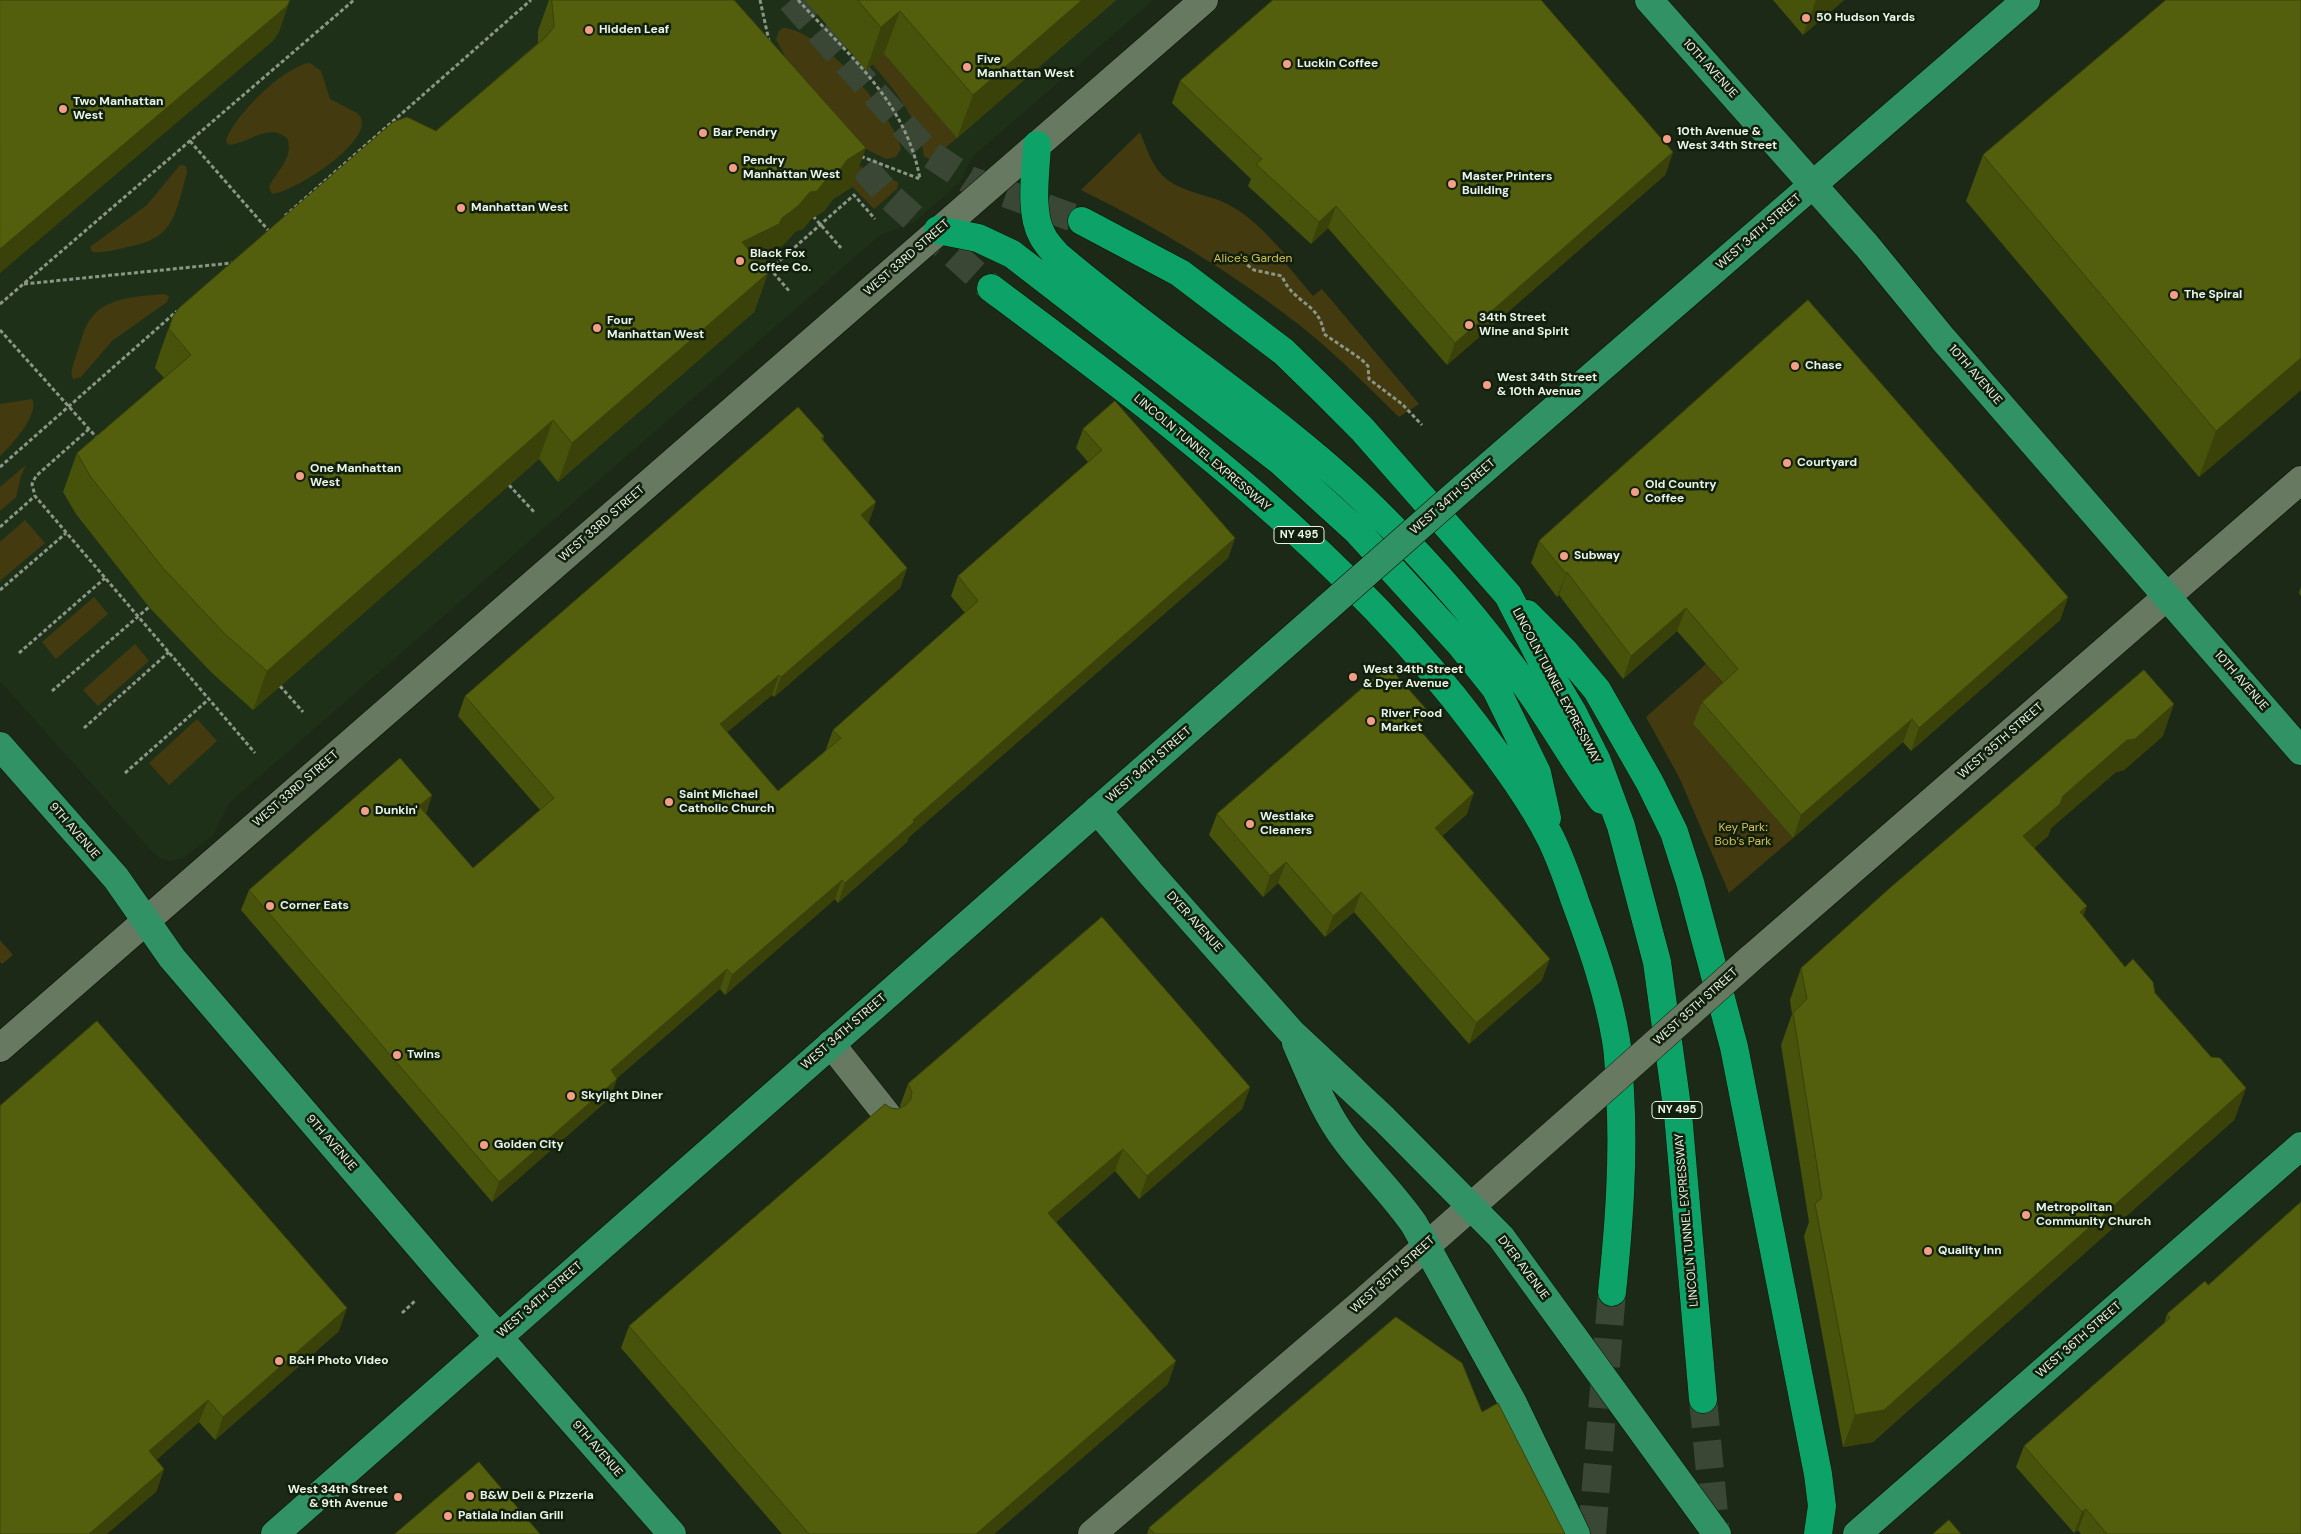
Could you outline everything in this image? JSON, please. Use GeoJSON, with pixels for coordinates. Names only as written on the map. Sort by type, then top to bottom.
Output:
{"type":"FeatureCollection","features":[{"type":"Feature","properties":{"kind":"highway"},"geometry":{"type":"LineString","coordinates":[[1038,145],[1034,189],[1037,221],[1041,234],[1056,254],[1300,444],[1384,519],[1451,592],[1502,654],[1547,716],[1575,764],[1621,826]]}},
{"type":"Feature","properties":{"kind":"highway","name":"LINCOLN TUNNEL EXPRESSWAY"},"geometry":{"type":"LineString","coordinates":[[1082,221],[1180,273],[1284,352],[1362,429],[1508,595],[1598,761],[1621,826],[1651,935],[1666,1012],[1678,1114],[1703,1399]]}},
{"type":"Feature","properties":{"kind":"highway"},"geometry":{"type":"LineString","coordinates":[[938,230],[978,238],[1012,254],[1273,455],[1358,532],[1460,644],[1496,690],[1537,773],[1551,838]]}},
{"type":"Feature","properties":{"kind":"highway","name":"LINCOLN TUNNEL EXPRESSWAY"},"geometry":{"type":"LineString","coordinates":[[991,288],[1184,436],[1251,492],[1340,572],[1400,633],[1450,692],[1497,754],[1551,838],[1602,975],[1617,1043],[1621,1116],[1620,1182],[1612,1292]]}},
{"type":"Feature","properties":{"kind":"highway"},"geometry":{"type":"LineString","coordinates":[[1508,595],[1565,652],[1598,690],[1650,783],[1674,832],[1690,882],[1738,1064],[1818,1474],[1822,1506],[1818,1534]]}},
{"type":"Feature","properties":{"kind":"main road","name":"10TH AVENUE"},"geometry":{"type":"LineString","coordinates":[[1649,0],[1867,246],[1943,339],[2301,751]]}},
{"type":"Feature","properties":{"kind":"main road","name":"WEST 34TH STREET"},"geometry":{"type":"LineString","coordinates":[[275,1534],[1463,488],[2026,0]]}},
{"type":"Feature","properties":{"kind":"main road","name":"9TH AVENUE"},"geometry":{"type":"LineString","coordinates":[[0,746],[116,878],[172,958],[672,1534]]}},
{"type":"Feature","properties":{"kind":"main road","name":"DYER AVENUE"},"geometry":{"type":"LineString","coordinates":[[1097,810],[1292,1033],[1384,1119],[1501,1237],[1717,1534]]}},
{"type":"Feature","properties":{"kind":"main road","name":"DYER AVENUE"},"geometry":{"type":"LineString","coordinates":[[1292,1033],[1324,1106],[1346,1141],[1400,1204],[1426,1245],[1513,1403],[1576,1534]]}},
{"type":"Feature","properties":{"kind":"main road","name":"WEST 36TH STREET"},"geometry":{"type":"LineString","coordinates":[[1857,1534],[2301,1146]]}},
{"type":"Feature","properties":{"kind":"street","name":"WEST 33RD STREET"},"geometry":{"type":"LineString","coordinates":[[0,1048],[1204,0]]}},
{"type":"Feature","properties":{"kind":"street","name":"WEST 35TH STREET"},"geometry":{"type":"LineString","coordinates":[[1092,1534],[1363,1302],[1750,959],[2301,480]]}},
{"type":"Feature","properties":{"kind":"street"},"geometry":{"type":"LineString","coordinates":[[831,1044],[888,1116]]}},
{"type":"Feature","properties":{"kind":"path"},"geometry":{"type":"LineString","coordinates":[[0,304],[354,0]]}},
{"type":"Feature","properties":{"kind":"path"},"geometry":{"type":"LineString","coordinates":[[760,0],[769,42],[773,50]]}},
{"type":"Feature","properties":{"kind":"path"},"geometry":{"type":"LineString","coordinates":[[798,0],[884,94],[911,141],[920,179],[858,155]]}},
{"type":"Feature","properties":{"kind":"path"},"geometry":{"type":"LineString","coordinates":[[283,217],[528,1]]}},
{"type":"Feature","properties":{"kind":"path"},"geometry":{"type":"LineString","coordinates":[[764,40],[769,42]]}},
{"type":"Feature","properties":{"kind":"path"},"geometry":{"type":"LineString","coordinates":[[190,141],[268,230]]}},
{"type":"Feature","properties":{"kind":"path"},"geometry":{"type":"LineString","coordinates":[[770,268],[854,195],[875,219]]}},
{"type":"Feature","properties":{"kind":"path"},"geometry":{"type":"LineString","coordinates":[[813,216],[841,248]]}},
{"type":"Feature","properties":{"kind":"path"},"geometry":{"type":"LineString","coordinates":[[261,237],[276,224]]}},
{"type":"Feature","properties":{"kind":"path"},"geometry":{"type":"LineString","coordinates":[[225,269],[240,256]]}},
{"type":"Feature","properties":{"kind":"path"},"geometry":{"type":"LineString","coordinates":[[1237,257],[1254,270],[1282,276],[1290,291],[1316,312],[1322,322],[1324,334],[1362,359],[1368,366],[1369,379],[1402,404],[1422,425]]}},
{"type":"Feature","properties":{"kind":"path"},"geometry":{"type":"LineString","coordinates":[[764,262],[790,292]]}},
{"type":"Feature","properties":{"kind":"path"},"geometry":{"type":"LineString","coordinates":[[23,284],[232,263]]}},
{"type":"Feature","properties":{"kind":"path"},"geometry":{"type":"LineString","coordinates":[[0,467],[180,309]]}},
{"type":"Feature","properties":{"kind":"path"},"geometry":{"type":"LineString","coordinates":[[0,330],[99,441]]}},
{"type":"Feature","properties":{"kind":"path"},"geometry":{"type":"LineString","coordinates":[[88,429],[36,476],[32,484],[35,496],[255,753]]}},
{"type":"Feature","properties":{"kind":"path"},"geometry":{"type":"LineString","coordinates":[[510,485],[534,512]]}},
{"type":"Feature","properties":{"kind":"path"},"geometry":{"type":"LineString","coordinates":[[0,526],[35,496]]}},
{"type":"Feature","properties":{"kind":"path"},"geometry":{"type":"LineString","coordinates":[[0,590],[66,533]]}},
{"type":"Feature","properties":{"kind":"path"},"geometry":{"type":"LineString","coordinates":[[19,653],[105,578]]}},
{"type":"Feature","properties":{"kind":"path"},"geometry":{"type":"LineString","coordinates":[[52,691],[149,607]]}},
{"type":"Feature","properties":{"kind":"path"},"geometry":{"type":"LineString","coordinates":[[84,728],[169,652]]}},
{"type":"Feature","properties":{"kind":"path"},"geometry":{"type":"LineString","coordinates":[[280,686],[303,712]]}},
{"type":"Feature","properties":{"kind":"path"},"geometry":{"type":"LineString","coordinates":[[125,774],[209,699]]}},
{"type":"Feature","properties":{"kind":"path"},"geometry":{"type":"LineString","coordinates":[[402,1313],[414,1301]]}},
{"type":"Feature","properties":{"kind":"shaded area","name":"Manhattan West"},"geometry":{"type":"Polygon","coordinates":[[[0,0],[1153,0],[973,156],[960,182],[914,222],[880,235],[229,803],[213,835],[183,858],[171,861],[161,859],[152,851],[0,681],[0,0]]]}},
{"type":"Feature","properties":{"kind":"green space"},"geometry":{"type":"Polygon","coordinates":[[[783,28],[798,32],[816,42],[835,57],[871,96],[896,134],[901,149],[896,157],[886,159],[864,148],[791,68],[776,39],[779,31],[783,28]]]}},
{"type":"Feature","properties":{"kind":"green space"},"geometry":{"type":"Polygon","coordinates":[[[884,54],[957,138],[933,158],[929,159],[924,156],[922,143],[912,118],[898,95],[872,64],[884,54]]]}},
{"type":"Feature","properties":{"kind":"green space"},"geometry":{"type":"Polygon","coordinates":[[[310,63],[321,71],[330,99],[357,113],[362,123],[359,133],[351,145],[339,156],[296,185],[272,194],[269,187],[284,164],[289,152],[287,138],[272,132],[258,135],[236,144],[228,145],[226,141],[239,119],[261,94],[287,73],[310,63]]]}},
{"type":"Feature","properties":{"kind":"green space","name":"Alice's Garden"},"geometry":{"type":"Polygon","coordinates":[[[1140,132],[1149,155],[1165,178],[1183,188],[1225,203],[1238,210],[1270,237],[1291,261],[1287,265],[1313,296],[1322,289],[1419,404],[1399,417],[1324,346],[1247,286],[1193,251],[1138,219],[1081,190],[1140,132]]]}},
{"type":"Feature","properties":{"kind":"green space"},"geometry":{"type":"Polygon","coordinates":[[[180,165],[186,166],[187,173],[175,212],[164,231],[155,238],[143,243],[110,251],[92,252],[90,247],[147,205],[180,165]]]}},
{"type":"Feature","properties":{"kind":"green space"},"geometry":{"type":"Polygon","coordinates":[[[859,166],[898,182],[897,189],[874,209],[846,180],[859,166]]]}},
{"type":"Feature","properties":{"kind":"green space"},"geometry":{"type":"Polygon","coordinates":[[[164,294],[169,296],[167,302],[112,341],[81,377],[73,379],[73,366],[83,334],[89,321],[98,310],[115,301],[164,294]]]}},
{"type":"Feature","properties":{"kind":"green space"},"geometry":{"type":"Polygon","coordinates":[[[32,399],[32,413],[28,421],[17,438],[0,456],[0,404],[32,399]]]}},
{"type":"Feature","properties":{"kind":"green space"},"geometry":{"type":"Polygon","coordinates":[[[26,465],[16,497],[0,511],[0,487],[26,465]]]}},
{"type":"Feature","properties":{"kind":"green space"},"geometry":{"type":"Polygon","coordinates":[[[25,520],[45,543],[0,581],[0,542],[25,520]]]}},
{"type":"Feature","properties":{"kind":"green space"},"geometry":{"type":"Polygon","coordinates":[[[94,597],[108,614],[56,659],[42,642],[94,597]]]}},
{"type":"Feature","properties":{"kind":"green space"},"geometry":{"type":"Polygon","coordinates":[[[135,644],[149,661],[98,706],[83,690],[135,644]]]}},
{"type":"Feature","properties":{"kind":"green space","name":"Key Park: Bob’s Park"},"geometry":{"type":"Polygon","coordinates":[[[1706,664],[1730,692],[1693,724],[1793,838],[1729,893],[1679,777],[1646,717],[1706,664]]]}},
{"type":"Feature","properties":{"kind":"green space"},"geometry":{"type":"Polygon","coordinates":[[[197,719],[217,741],[169,785],[149,763],[197,719]]]}},
{"type":"Feature","properties":{"kind":"green space"},"geometry":{"type":"Polygon","coordinates":[[[0,940],[13,955],[2,964],[0,962],[0,940]]]}},
{"type":"Feature","properties":{"kind":"building"},"geometry":{"type":"Polygon","coordinates":[[[0,0],[290,0],[287,6],[0,249],[0,0]]]}},
{"type":"Feature","properties":{"kind":"building"},"geometry":{"type":"Polygon","coordinates":[[[552,0],[734,0],[866,148],[847,160],[838,172],[825,181],[817,191],[810,192],[798,206],[782,218],[779,224],[742,242],[768,273],[572,443],[553,420],[267,671],[225,634],[163,568],[90,476],[77,453],[191,355],[169,329],[173,316],[179,308],[393,122],[407,117],[436,131],[545,38],[554,27],[552,0]]]}},
{"type":"Feature","properties":{"kind":"building"},"geometry":{"type":"Polygon","coordinates":[[[858,0],[1082,0],[973,95],[900,11],[881,27],[858,0]]]}},
{"type":"Feature","properties":{"kind":"building","name":"Master Printers Building"},"geometry":{"type":"Polygon","coordinates":[[[1273,0],[1541,0],[1673,152],[1455,343],[1336,206],[1319,222],[1256,164],[1262,159],[1180,81],[1273,0]]]}},
{"type":"Feature","properties":{"kind":"building","name":"The Spiral"},"geometry":{"type":"Polygon","coordinates":[[[2166,0],[2301,0],[2301,358],[2216,431],[1983,155],[2166,0]]]}},
{"type":"Feature","properties":{"kind":"building"},"geometry":{"type":"Polygon","coordinates":[[[1808,300],[2068,597],[1919,728],[1912,719],[1801,815],[1702,702],[1738,669],[1686,608],[1631,656],[1567,572],[1566,574],[1539,541],[1808,300]]]}},
{"type":"Feature","properties":{"kind":"building"},"geometry":{"type":"Polygon","coordinates":[[[1115,401],[1235,538],[913,820],[914,822],[845,883],[842,880],[732,975],[727,969],[611,1070],[617,1079],[499,1182],[249,890],[400,758],[432,795],[419,806],[473,868],[554,798],[465,696],[798,407],[824,436],[821,438],[876,502],[861,515],[907,568],[781,677],[779,675],[720,724],[778,791],[841,738],[833,730],[978,601],[958,576],[1102,450],[1083,429],[1115,401]]]}},
{"type":"Feature","properties":{"kind":"building"},"geometry":{"type":"Polygon","coordinates":[[[1388,666],[1427,710],[1413,722],[1474,793],[1435,828],[1550,959],[1476,1023],[1361,892],[1333,916],[1286,862],[1270,876],[1217,814],[1388,666]]]}},
{"type":"Feature","properties":{"kind":"building"},"geometry":{"type":"Polygon","coordinates":[[[2144,670],[2174,704],[2135,739],[2127,740],[2063,796],[2060,804],[2023,836],[2087,906],[2080,912],[2125,967],[2133,959],[2153,982],[2155,993],[2211,1057],[2220,1058],[2246,1088],[1884,1410],[1855,1415],[1815,1204],[1822,1198],[1793,1013],[1807,999],[1801,968],[1891,887],[2144,670]]]}},
{"type":"Feature","properties":{"kind":"building"},"geometry":{"type":"Polygon","coordinates":[[[1102,917],[1250,1087],[1147,1176],[1123,1149],[1048,1213],[1176,1361],[976,1534],[809,1534],[629,1326],[885,1104],[891,1108],[898,1109],[906,1105],[911,1099],[912,1092],[908,1084],[1102,917]]]}},
{"type":"Feature","properties":{"kind":"building"},"geometry":{"type":"Polygon","coordinates":[[[97,1021],[347,1308],[223,1417],[208,1400],[149,1451],[164,1469],[89,1534],[0,1534],[0,1106],[97,1021]]]}},
{"type":"Feature","properties":{"kind":"building"},"geometry":{"type":"Polygon","coordinates":[[[2301,1202],[2301,1534],[2107,1534],[2086,1509],[2082,1512],[2024,1446],[2170,1318],[2167,1314],[2205,1281],[2208,1285],[2301,1202]]]}},
{"type":"Feature","properties":{"kind":"building"},"geometry":{"type":"Polygon","coordinates":[[[1396,1317],[1462,1363],[1482,1412],[1498,1403],[1565,1534],[1155,1534],[1149,1528],[1396,1317]]]}},
{"type":"Feature","properties":{"kind":"building"},"geometry":{"type":"Polygon","coordinates":[[[479,1462],[540,1534],[395,1534],[479,1462]]]}},
{"type":"Feature","properties":{"kind":"building"},"geometry":{"type":"Polygon","coordinates":[[[1949,1520],[1961,1534],[1933,1534],[1949,1520]]]}},
{"type":"Feature","properties":{"kind":"tunnel"},"geometry":{"type":"LineString","coordinates":[[791,0],[927,152],[969,180],[1082,221]]}},
{"type":"Feature","properties":{"kind":"tunnel"},"geometry":{"type":"LineString","coordinates":[[836,136],[889,196],[991,288]]}},
{"type":"Feature","properties":{"kind":"tunnel"},"geometry":{"type":"LineString","coordinates":[[1592,1534],[1612,1292]]}},
{"type":"Feature","properties":{"kind":"tunnel"},"geometry":{"type":"LineString","coordinates":[[1703,1399],[1716,1534]]}},
{"type":"Feature","properties":{"kind":"place","name":"50 Hudson Yards"},"geometry":{"type":"Point","coordinates":[1806,18]}},
{"type":"Feature","properties":{"kind":"place","name":"Hidden Leaf"},"geometry":{"type":"Point","coordinates":[589,30]}},
{"type":"Feature","properties":{"kind":"place","name":"Luckin Coffee"},"geometry":{"type":"Point","coordinates":[1287,64]}},
{"type":"Feature","properties":{"kind":"place","name":"Five Manhattan West"},"geometry":{"type":"Point","coordinates":[967,67]}},
{"type":"Feature","properties":{"kind":"place","name":"Two Manhattan West"},"geometry":{"type":"Point","coordinates":[63,109]}},
{"type":"Feature","properties":{"kind":"place","name":"Bar Pendry"},"geometry":{"type":"Point","coordinates":[703,133]}},
{"type":"Feature","properties":{"kind":"place","name":"10th Avenue & West 34th Street"},"geometry":{"type":"Point","coordinates":[1667,139]}},
{"type":"Feature","properties":{"kind":"place","name":"Pendry Manhattan West"},"geometry":{"type":"Point","coordinates":[733,168]}},
{"type":"Feature","properties":{"kind":"place","name":"Master Printers Building"},"geometry":{"type":"Point","coordinates":[1452,184]}},
{"type":"Feature","properties":{"kind":"place","name":"Manhattan West"},"geometry":{"type":"Point","coordinates":[461,208]}},
{"type":"Feature","properties":{"kind":"place","name":"Black Fox Coffee Co."},"geometry":{"type":"Point","coordinates":[740,261]}},
{"type":"Feature","properties":{"kind":"place","name":"The Spiral"},"geometry":{"type":"Point","coordinates":[2174,295]}},
{"type":"Feature","properties":{"kind":"place","name":"34th Street Wine and Spirit"},"geometry":{"type":"Point","coordinates":[1469,325]}},
{"type":"Feature","properties":{"kind":"place","name":"Four Manhattan West"},"geometry":{"type":"Point","coordinates":[597,328]}},
{"type":"Feature","properties":{"kind":"place","name":"Chase"},"geometry":{"type":"Point","coordinates":[1795,366]}},
{"type":"Feature","properties":{"kind":"place","name":"West 34th Street & 10th Avenue"},"geometry":{"type":"Point","coordinates":[1487,385]}},
{"type":"Feature","properties":{"kind":"place","name":"Courtyard"},"geometry":{"type":"Point","coordinates":[1787,463]}},
{"type":"Feature","properties":{"kind":"place","name":"One Manhattan West"},"geometry":{"type":"Point","coordinates":[300,476]}},
{"type":"Feature","properties":{"kind":"place","name":"Old Country Coffee"},"geometry":{"type":"Point","coordinates":[1635,492]}},
{"type":"Feature","properties":{"kind":"place","name":"Subway"},"geometry":{"type":"Point","coordinates":[1564,556]}},
{"type":"Feature","properties":{"kind":"place","name":"West 34th Street & Dyer Avenue"},"geometry":{"type":"Point","coordinates":[1353,677]}},
{"type":"Feature","properties":{"kind":"place","name":"River Food Market"},"geometry":{"type":"Point","coordinates":[1371,721]}},
{"type":"Feature","properties":{"kind":"place","name":"Saint Michael Catholic Church"},"geometry":{"type":"Point","coordinates":[669,802]}},
{"type":"Feature","properties":{"kind":"place","name":"Dunkin'"},"geometry":{"type":"Point","coordinates":[365,811]}},
{"type":"Feature","properties":{"kind":"place","name":"Westlake Cleaners"},"geometry":{"type":"Point","coordinates":[1250,824]}},
{"type":"Feature","properties":{"kind":"place","name":"Corner Eats"},"geometry":{"type":"Point","coordinates":[270,906]}},
{"type":"Feature","properties":{"kind":"place","name":"Twins"},"geometry":{"type":"Point","coordinates":[397,1055]}},
{"type":"Feature","properties":{"kind":"place","name":"Skylight Diner"},"geometry":{"type":"Point","coordinates":[571,1096]}},
{"type":"Feature","properties":{"kind":"place","name":"Golden City"},"geometry":{"type":"Point","coordinates":[484,1145]}},
{"type":"Feature","properties":{"kind":"place","name":"Metropolitan Community Church"},"geometry":{"type":"Point","coordinates":[2026,1215]}},
{"type":"Feature","properties":{"kind":"place","name":"Quality Inn"},"geometry":{"type":"Point","coordinates":[1928,1251]}},
{"type":"Feature","properties":{"kind":"place","name":"B&H Photo Video"},"geometry":{"type":"Point","coordinates":[279,1361]}},
{"type":"Feature","properties":{"kind":"place","name":"B&W Deli & Pizzeria"},"geometry":{"type":"Point","coordinates":[470,1496]}},
{"type":"Feature","properties":{"kind":"place","name":"West 34th Street & 9th Avenue"},"geometry":{"type":"Point","coordinates":[398,1497]}},
{"type":"Feature","properties":{"kind":"place","name":"Patiala Indian Grill"},"geometry":{"type":"Point","coordinates":[448,1516]}}]}
